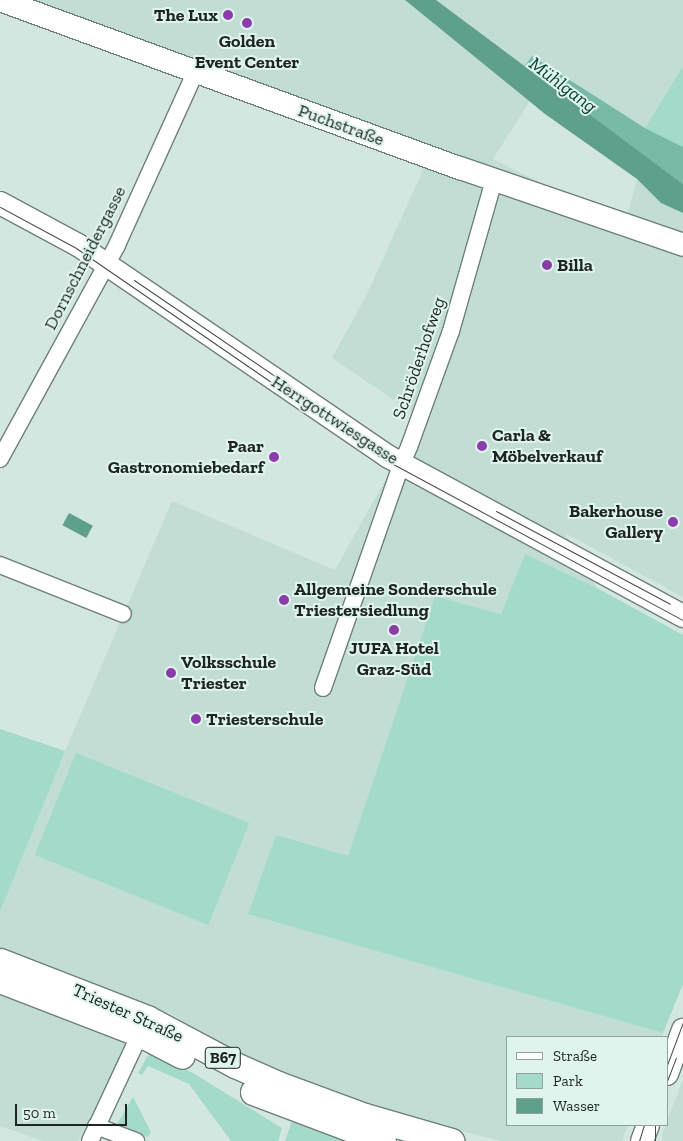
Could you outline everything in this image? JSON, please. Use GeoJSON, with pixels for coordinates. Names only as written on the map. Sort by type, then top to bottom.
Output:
{"type":"FeatureCollection","features":[{"type":"Feature","properties":{"kind":"main road","name":"Triester Straße"},"geometry":{"type":"LineString","coordinates":[[0,961],[147,1018],[235,1065],[278,1084],[365,1116],[451,1141]]}},
{"type":"Feature","properties":{"kind":"main road","name":"Triester Straße"},"geometry":{"type":"LineString","coordinates":[[0,980],[140,1034],[226,1079],[274,1101],[383,1141]]}},
{"type":"Feature","properties":{"kind":"street","name":"Puchstraße"},"geometry":{"type":"LineString","coordinates":[[0,0],[494,180],[683,245]]}},
{"type":"Feature","properties":{"kind":"street","name":"Dornschneidergasse"},"geometry":{"type":"LineString","coordinates":[[0,459],[117,245],[196,71]]}},
{"type":"Feature","properties":{"kind":"street","name":"Schröderhofweg"},"geometry":{"type":"LineString","coordinates":[[323,688],[401,464],[451,331],[494,180]]}},
{"type":"Feature","properties":{"kind":"street","name":"Herrgottwiesgasse"},"geometry":{"type":"LineString","coordinates":[[0,203],[57,233],[106,264],[336,422],[401,464],[683,616]]}},
{"type":"Feature","properties":{"kind":"street"},"geometry":{"type":"LineString","coordinates":[[0,565],[123,614]]}},
{"type":"Feature","properties":{"kind":"street"},"geometry":{"type":"LineString","coordinates":[[668,1071],[683,1030]]}},
{"type":"Feature","properties":{"kind":"street"},"geometry":{"type":"LineString","coordinates":[[136,1141],[93,1133],[140,1034]]}},
{"type":"Feature","properties":{"kind":"street"},"geometry":{"type":"LineString","coordinates":[[642,1141],[648,1126]]}},
{"type":"Feature","properties":{"kind":"shaded area"},"geometry":{"type":"Polygon","coordinates":[[[0,0],[405,0],[530,101],[493,159],[561,193],[627,215],[637,179],[661,203],[683,213],[683,597],[565,533],[597,588],[525,554],[501,614],[435,596],[348,856],[248,913],[663,1033],[662,1036],[506,1036],[506,1126],[628,1126],[622,1141],[501,1141],[396,1115],[225,1050],[172,1014],[149,1006],[78,1141],[43,1141],[0,1126],[0,912],[65,751],[172,501],[335,570],[420,418],[332,358],[367,294],[423,170],[393,133],[0,0]]]}},
{"type":"Feature","properties":{"kind":"shaded area"},"geometry":{"type":"Polygon","coordinates":[[[436,0],[683,0],[683,66],[645,128],[532,57],[524,67],[436,0]]]}},
{"type":"Feature","properties":{"kind":"shaded area"},"geometry":{"type":"Polygon","coordinates":[[[532,56],[645,128],[683,147],[683,184],[524,67],[532,56]]]}},
{"type":"Feature","properties":{"kind":"shaded area"},"geometry":{"type":"Polygon","coordinates":[[[683,1079],[683,1141],[662,1141],[665,1126],[668,1126],[668,1119],[683,1079]]]}},
{"type":"Feature","properties":{"kind":"green space"},"geometry":{"type":"Polygon","coordinates":[[[683,66],[683,147],[645,128],[683,66]]]}},
{"type":"Feature","properties":{"kind":"green space"},"geometry":{"type":"Polygon","coordinates":[[[525,554],[597,588],[683,635],[683,984],[663,1033],[248,914],[276,835],[348,856],[435,596],[501,614],[525,554]]]}},
{"type":"Feature","properties":{"kind":"green space"},"geometry":{"type":"Polygon","coordinates":[[[0,729],[65,751],[0,912],[0,729]]]}},
{"type":"Feature","properties":{"kind":"green space"},"geometry":{"type":"Polygon","coordinates":[[[76,753],[249,823],[208,925],[35,855],[76,753]]]}},
{"type":"Feature","properties":{"kind":"green space"},"geometry":{"type":"Polygon","coordinates":[[[154,1054],[193,1073],[282,1128],[278,1141],[231,1141],[189,1084],[148,1066],[142,1075],[138,1073],[148,1055],[154,1054]]]}},
{"type":"Feature","properties":{"kind":"green space"},"geometry":{"type":"Polygon","coordinates":[[[133,1097],[151,1132],[148,1137],[116,1126],[133,1097]]]}},
{"type":"Feature","properties":{"kind":"green space"},"geometry":{"type":"Polygon","coordinates":[[[292,1121],[333,1137],[345,1141],[285,1141],[292,1121]]]}},
{"type":"Feature","properties":{"kind":"water","name":"Mühlgang"},"geometry":{"type":"Polygon","coordinates":[[[405,0],[436,0],[683,184],[683,213],[661,203],[637,179],[545,114],[405,0]]]}},
{"type":"Feature","properties":{"kind":"water"},"geometry":{"type":"Polygon","coordinates":[[[69,513],[93,526],[86,538],[62,525],[69,513]]]}},
{"type":"Feature","properties":{"kind":"tram line"},"geometry":{"type":"LineString","coordinates":[[0,207],[76,248],[380,457],[683,620]]}},
{"type":"Feature","properties":{"kind":"tram line"},"geometry":{"type":"LineString","coordinates":[[134,280],[380,448]]}},
{"type":"Feature","properties":{"kind":"tram line"},"geometry":{"type":"LineString","coordinates":[[496,511],[670,604]]}},
{"type":"Feature","properties":{"kind":"tram line"},"geometry":{"type":"LineString","coordinates":[[668,1062],[683,1022]]}},
{"type":"Feature","properties":{"kind":"tram line"},"geometry":{"type":"LineString","coordinates":[[668,1078],[676,1058]]}},
{"type":"Feature","properties":{"kind":"tram line"},"geometry":{"type":"LineString","coordinates":[[639,1141],[644,1126]]}},
{"type":"Feature","properties":{"kind":"tram line"},"geometry":{"type":"LineString","coordinates":[[655,1126],[655,1141]]}},
{"type":"Feature","properties":{"kind":"place","name":"The Lux"},"geometry":{"type":"Point","coordinates":[228,15]}},
{"type":"Feature","properties":{"kind":"place","name":"Golden Event Center"},"geometry":{"type":"Point","coordinates":[247,23]}},
{"type":"Feature","properties":{"kind":"place","name":"Billa"},"geometry":{"type":"Point","coordinates":[547,265]}},
{"type":"Feature","properties":{"kind":"place","name":"Carla & Möbelverkauf"},"geometry":{"type":"Point","coordinates":[482,446]}},
{"type":"Feature","properties":{"kind":"place","name":"Paar Gastronomiebedarf"},"geometry":{"type":"Point","coordinates":[274,457]}},
{"type":"Feature","properties":{"kind":"place","name":"Bakerhouse Gallery"},"geometry":{"type":"Point","coordinates":[673,522]}},
{"type":"Feature","properties":{"kind":"place","name":"Allgemeine Sonderschule Triestersiedlung"},"geometry":{"type":"Point","coordinates":[284,600]}},
{"type":"Feature","properties":{"kind":"place","name":"JUFA Hotel Graz-Süd"},"geometry":{"type":"Point","coordinates":[394,630]}},
{"type":"Feature","properties":{"kind":"place","name":"Volksschule Triester"},"geometry":{"type":"Point","coordinates":[171,673]}},
{"type":"Feature","properties":{"kind":"place","name":"Triesterschule"},"geometry":{"type":"Point","coordinates":[196,719]}}]}
